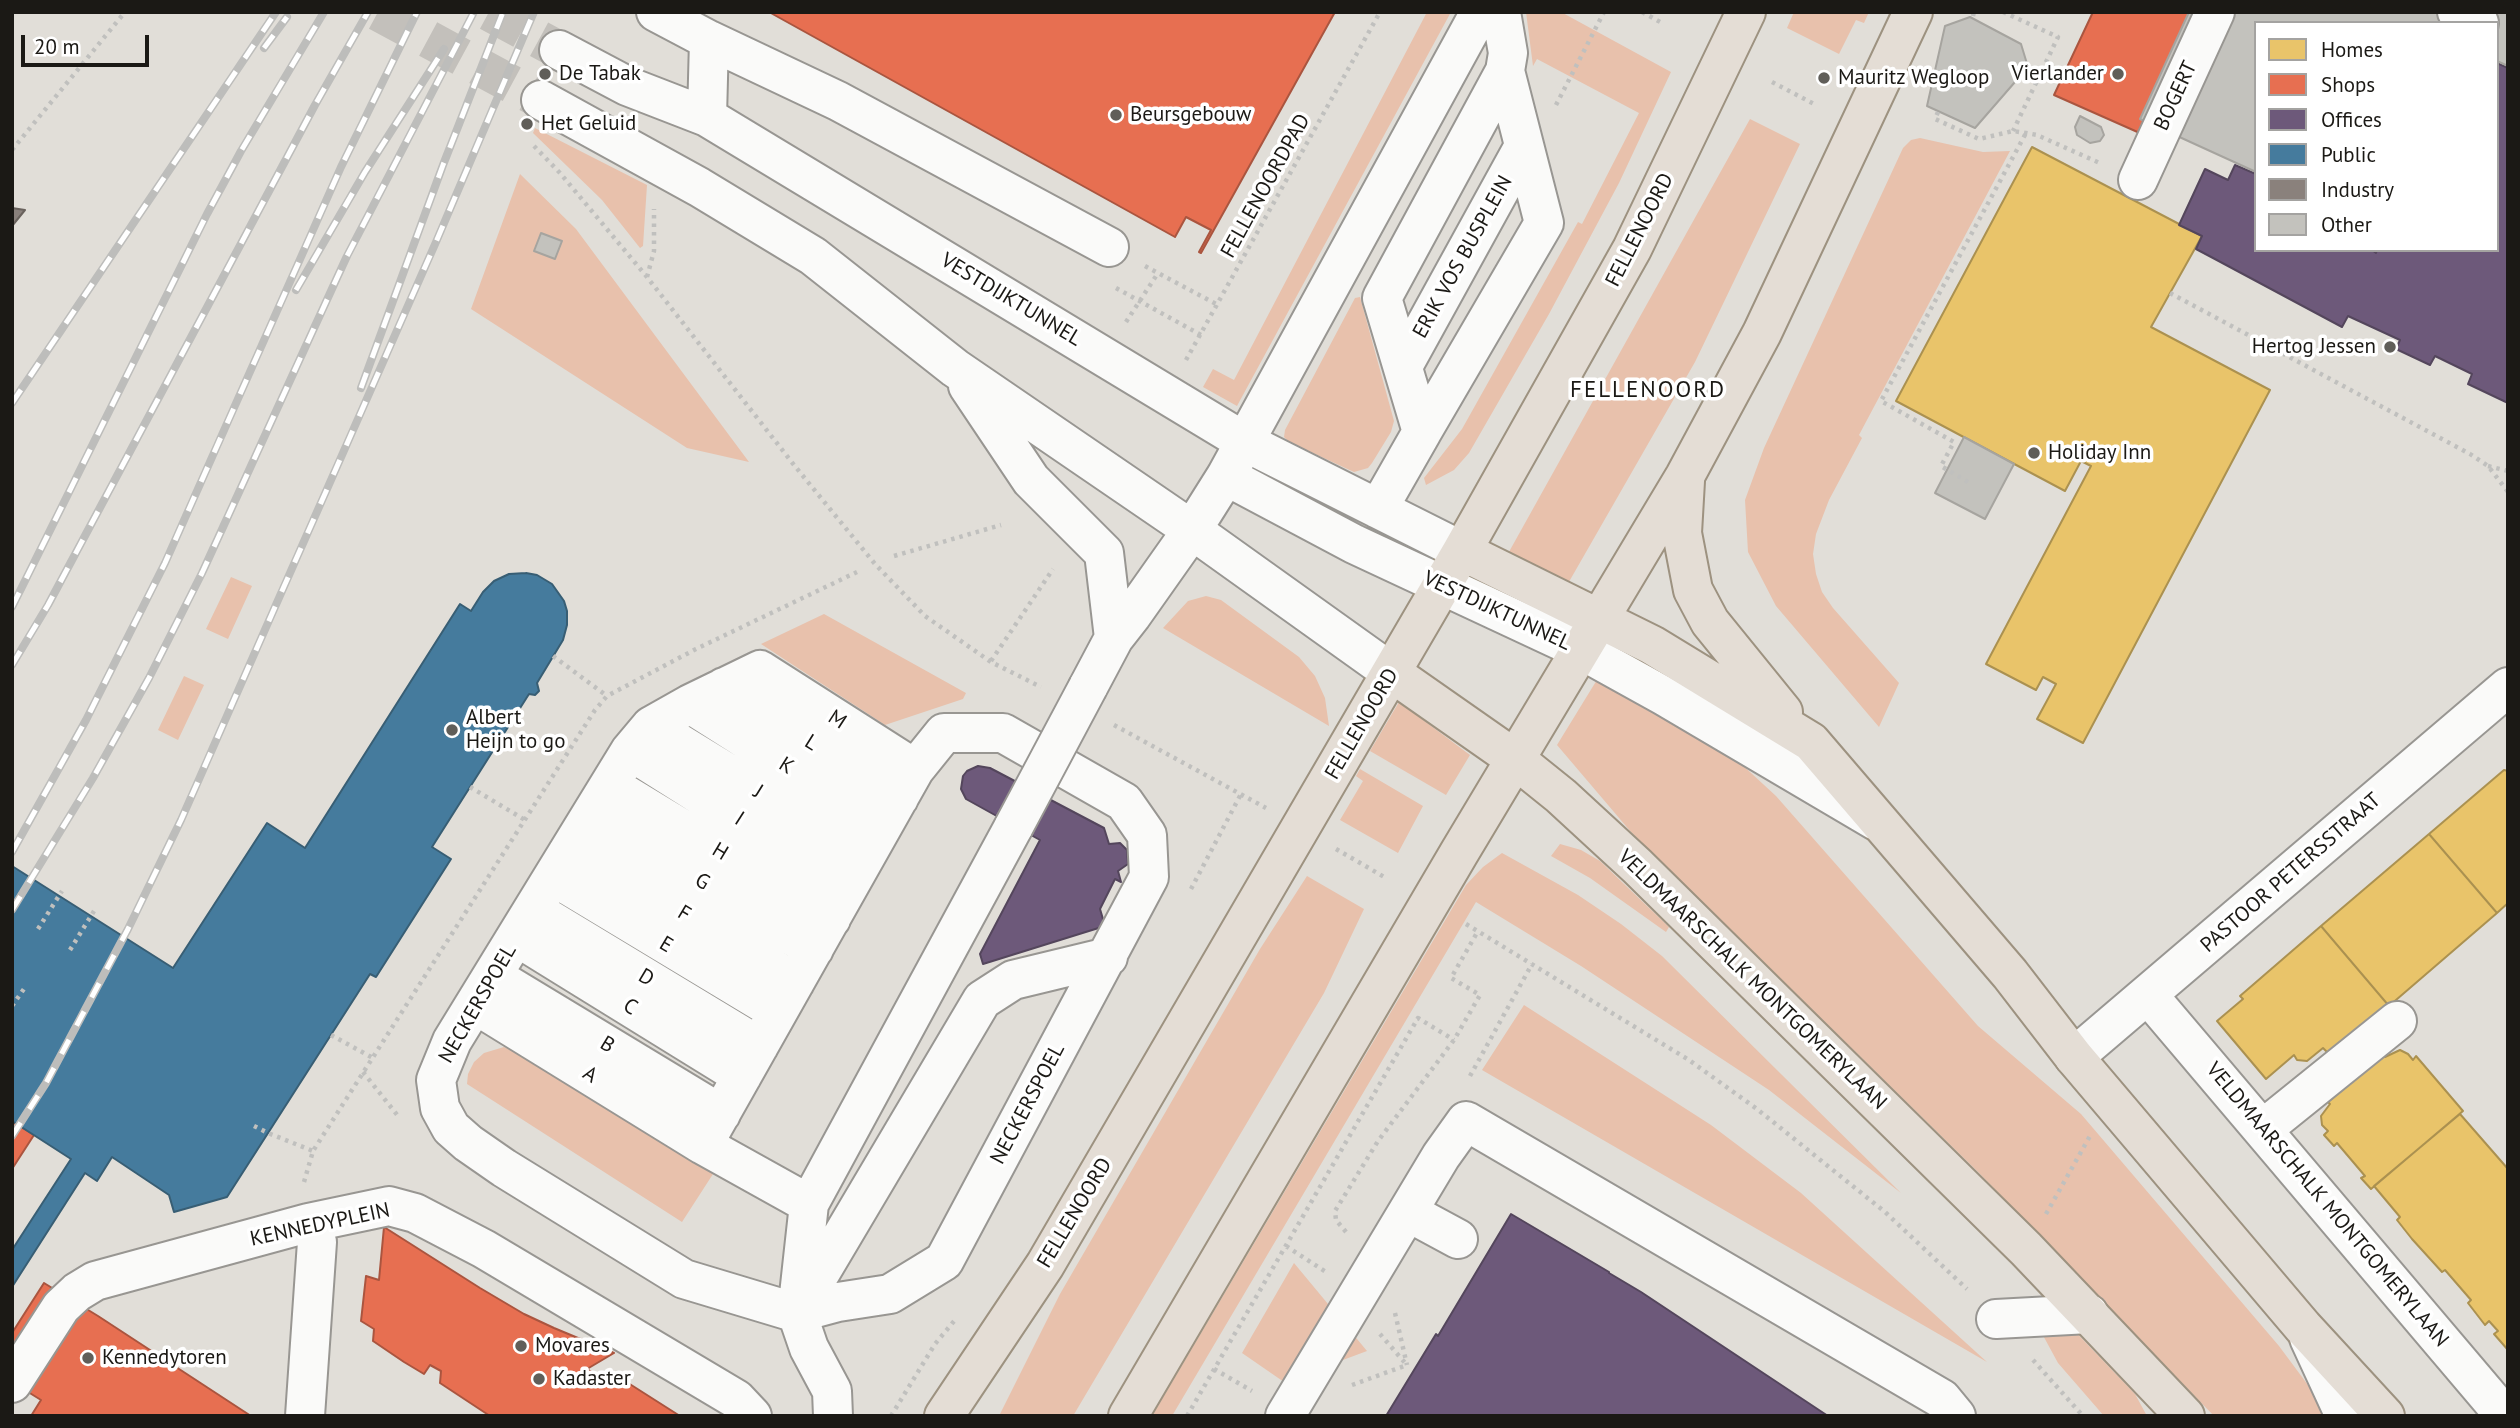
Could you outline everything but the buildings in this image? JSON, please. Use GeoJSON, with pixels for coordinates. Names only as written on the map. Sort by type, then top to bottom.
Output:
{"type":"FeatureCollection","features":[{"type":"Feature","properties":{"kind":"main road","name":"FELLENOORD"},"geometry":{"type":"LineString","coordinates":[[944,1416],[1045,1265],[1462,551],[1632,249],[1746,12]]}},
{"type":"Feature","properties":{"kind":"main road"},"geometry":{"type":"LineString","coordinates":[[1128,1416],[1685,476],[1762,333],[1913,12]]}},
{"type":"Feature","properties":{"kind":"main road"},"geometry":{"type":"LineString","coordinates":[[1685,476],[1682,533],[1693,590],[1710,622],[1736,657],[2010,974],[2074,1057],[2303,1326],[2385,1416]]}},
{"type":"Feature","properties":{"kind":"main road"},"geometry":{"type":"LineString","coordinates":[[1462,551],[1601,617],[1677,658],[1806,738]]}},
{"type":"Feature","properties":{"kind":"main road","name":"VELDMAARSCHALK MONTGOMERYLAAN"},"geometry":{"type":"LineString","coordinates":[[1392,673],[1515,759],[1561,796],[1637,866],[2026,1249],[2185,1416]]}},
{"type":"Feature","properties":{"kind":"street"},"geometry":{"type":"LineString","coordinates":[[656,12],[838,101],[1123,254]]}},
{"type":"Feature","properties":{"kind":"street"},"geometry":{"type":"LineString","coordinates":[[833,1416],[832,1391],[809,1348],[797,1313],[809,1204],[1114,638],[1192,530],[1226,476],[1480,12]]}},
{"type":"Feature","properties":{"kind":"street"},"geometry":{"type":"LineString","coordinates":[[1422,432],[1382,298],[1505,71],[1508,53],[1501,12]]}},
{"type":"Feature","properties":{"kind":"street","name":"BOGERT"},"geometry":{"type":"LineString","coordinates":[[2138,180],[2215,12]]}},
{"type":"Feature","properties":{"kind":"street"},"geometry":{"type":"LineString","coordinates":[[2457,12],[2475,21]]}},
{"type":"Feature","properties":{"kind":"street"},"geometry":{"type":"LineString","coordinates":[[707,117],[709,40]]}},
{"type":"Feature","properties":{"kind":"street","name":"VESTDIJKTUNNEL"},"geometry":{"type":"LineString","coordinates":[[559,50],[627,86],[707,117],[1245,442],[1462,551]]}},
{"type":"Feature","properties":{"kind":"street"},"geometry":{"type":"LineString","coordinates":[[1378,509],[1544,223],[1505,71]]}},
{"type":"Feature","properties":{"kind":"street"},"geometry":{"type":"LineString","coordinates":[[541,100],[654,162],[813,256],[955,368],[1192,530],[1392,673]]}},
{"type":"Feature","properties":{"kind":"street","name":"ERIK VOS BUSPLEIN"},"geometry":{"type":"LineString","coordinates":[[1403,366],[1523,148]]}},
{"type":"Feature","properties":{"kind":"street"},"geometry":{"type":"LineString","coordinates":[[955,368],[1031,480],[1104,554],[1114,638]]}},
{"type":"Feature","properties":{"kind":"street","name":"VESTDIJKTUNNEL"},"geometry":{"type":"LineString","coordinates":[[1226,476],[1354,544],[1580,650]]}},
{"type":"Feature","properties":{"kind":"street"},"geometry":{"type":"LineString","coordinates":[[1580,650],[1877,821]]}},
{"type":"Feature","properties":{"kind":"street","name":"M"},"geometry":{"type":"LineString","coordinates":[[724,687],[760,670],[847,889]]}},
{"type":"Feature","properties":{"kind":"street"},"geometry":{"type":"LineString","coordinates":[[641,738],[690,704],[724,687]]}},
{"type":"Feature","properties":{"kind":"street","name":"L"},"geometry":{"type":"LineString","coordinates":[[724,687],[847,889]]}},
{"type":"Feature","properties":{"kind":"street","name":"PASTOOR PETERSSTRAAT"},"geometry":{"type":"LineString","coordinates":[[2074,1057],[2508,687]]}},
{"type":"Feature","properties":{"kind":"street","name":"K"},"geometry":{"type":"LineString","coordinates":[[690,704],[847,889]]}},
{"type":"Feature","properties":{"kind":"street","name":"NECKERSPOEL"},"geometry":{"type":"LineString","coordinates":[[641,738],[452,1041],[436,1080],[440,1108],[451,1128],[503,1168],[684,1279],[797,1313],[890,1294],[944,1261],[1149,877],[1147,835],[1124,802],[1003,733],[944,733],[847,889],[712,1129]]}},
{"type":"Feature","properties":{"kind":"street","name":"I"},"geometry":{"type":"LineString","coordinates":[[641,738],[847,889]]}},
{"type":"Feature","properties":{"kind":"street","name":"G"},"geometry":{"type":"LineString","coordinates":[[601,800],[847,889]]}},
{"type":"Feature","properties":{"kind":"street","name":"F"},"geometry":{"type":"LineString","coordinates":[[563,862],[847,889]]}},
{"type":"Feature","properties":{"kind":"street","name":"D"},"geometry":{"type":"LineString","coordinates":[[526,924],[751,1061]]}},
{"type":"Feature","properties":{"kind":"street"},"geometry":{"type":"LineString","coordinates":[[797,1313],[982,1000],[1013,980],[1108,957]]}},
{"type":"Feature","properties":{"kind":"street","name":"A"},"geometry":{"type":"LineString","coordinates":[[484,991],[712,1129]]}},
{"type":"Feature","properties":{"kind":"street","name":"VELDMAARSCHALK MONTGOMERYLAAN"},"geometry":{"type":"LineString","coordinates":[[2148,995],[2505,1413]]}},
{"type":"Feature","properties":{"kind":"street"},"geometry":{"type":"LineString","coordinates":[[2263,1129],[2397,1021]]}},
{"type":"Feature","properties":{"kind":"street"},"geometry":{"type":"LineString","coordinates":[[1271,1405],[1408,1212],[1441,1156],[1466,1121],[1943,1410]]}},
{"type":"Feature","properties":{"kind":"street"},"geometry":{"type":"LineString","coordinates":[[712,1129],[809,1204]]}},
{"type":"Feature","properties":{"kind":"street","name":"KENNEDYPLEIN"},"geometry":{"type":"LineString","coordinates":[[12,1383],[61,1307],[77,1292],[95,1281],[309,1223],[389,1206],[415,1213],[484,1249],[736,1399],[752,1416]]}},
{"type":"Feature","properties":{"kind":"street"},"geometry":{"type":"LineString","coordinates":[[1408,1212],[1458,1239]]}},
{"type":"Feature","properties":{"kind":"street","name":"KENNEDYPLEIN"},"geometry":{"type":"LineString","coordinates":[[313,1411],[317,1242]]}},
{"type":"Feature","properties":{"kind":"street"},"geometry":{"type":"LineString","coordinates":[[1984,1307],[2089,1314]]}},
{"type":"Feature","properties":{"kind":"street"},"geometry":{"type":"LineString","coordinates":[[2303,1326],[2345,1416]]}},
{"type":"Feature","properties":{"kind":"path"},"geometry":{"type":"LineString","coordinates":[[12,150],[125,12]]}},
{"type":"Feature","properties":{"kind":"path","name":"FELLENOORDPAD"},"geometry":{"type":"LineString","coordinates":[[1184,364],[1380,12]]}},
{"type":"Feature","properties":{"kind":"path"},"geometry":{"type":"LineString","coordinates":[[1571,77],[1604,12]]}},
{"type":"Feature","properties":{"kind":"path"},"geometry":{"type":"LineString","coordinates":[[1642,12],[1662,23]]}},
{"type":"Feature","properties":{"kind":"path"},"geometry":{"type":"LineString","coordinates":[[2003,12],[2058,37],[2013,131]]}},
{"type":"Feature","properties":{"kind":"path"},"geometry":{"type":"LineString","coordinates":[[1772,82],[1816,105]]}},
{"type":"Feature","properties":{"kind":"path"},"geometry":{"type":"LineString","coordinates":[[1938,112],[1935,119],[1979,139],[2013,131],[2062,146]]}},
{"type":"Feature","properties":{"kind":"path"},"geometry":{"type":"LineString","coordinates":[[1968,482],[1941,466],[1954,442],[1881,401],[2026,133]]}},
{"type":"Feature","properties":{"kind":"path"},"geometry":{"type":"LineString","coordinates":[[526,138],[560,173],[647,277],[875,564],[925,616],[991,662],[1053,569]]}},
{"type":"Feature","properties":{"kind":"path"},"geometry":{"type":"LineString","coordinates":[[647,277],[654,251],[654,162]]}},
{"type":"Feature","properties":{"kind":"path"},"geometry":{"type":"LineString","coordinates":[[1123,254],[1218,305]]}},
{"type":"Feature","properties":{"kind":"path"},"geometry":{"type":"LineString","coordinates":[[1124,324],[1158,273]]}},
{"type":"Feature","properties":{"kind":"path"},"geometry":{"type":"LineString","coordinates":[[2170,293],[2488,466],[2508,471]]}},
{"type":"Feature","properties":{"kind":"path"},"geometry":{"type":"LineString","coordinates":[[2488,466],[2508,492]]}},
{"type":"Feature","properties":{"kind":"path"},"geometry":{"type":"LineString","coordinates":[[894,556],[1001,525]]}},
{"type":"Feature","properties":{"kind":"path"},"geometry":{"type":"LineString","coordinates":[[553,656],[607,696]]}},
{"type":"Feature","properties":{"kind":"path"},"geometry":{"type":"LineString","coordinates":[[470,787],[525,820]]}},
{"type":"Feature","properties":{"kind":"path"},"geometry":{"type":"LineString","coordinates":[[1241,794],[1276,814]]}},
{"type":"Feature","properties":{"kind":"path"},"geometry":{"type":"LineString","coordinates":[[1329,845],[1386,878]]}},
{"type":"Feature","properties":{"kind":"path"},"geometry":{"type":"LineString","coordinates":[[38,929],[62,891]]}},
{"type":"Feature","properties":{"kind":"path"},"geometry":{"type":"LineString","coordinates":[[71,950],[94,911]]}},
{"type":"Feature","properties":{"kind":"path"},"geometry":{"type":"LineString","coordinates":[[1466,924],[1689,1060],[1757,1109],[1885,1212],[1984,1307]]}},
{"type":"Feature","properties":{"kind":"path"},"geometry":{"type":"LineString","coordinates":[[1187,1416],[1418,1018],[1454,1040],[1480,995],[1451,978],[1478,931]]}},
{"type":"Feature","properties":{"kind":"path"},"geometry":{"type":"LineString","coordinates":[[1470,1076],[1531,964]]}},
{"type":"Feature","properties":{"kind":"path"},"geometry":{"type":"LineString","coordinates":[[12,1006],[26,986]]}},
{"type":"Feature","properties":{"kind":"path"},"geometry":{"type":"LineString","coordinates":[[331,1035],[373,1058]]}},
{"type":"Feature","properties":{"kind":"path"},"geometry":{"type":"LineString","coordinates":[[2026,1249],[2110,1100]]}},
{"type":"Feature","properties":{"kind":"path"},"geometry":{"type":"LineString","coordinates":[[254,1126],[313,1151],[302,1191]]}},
{"type":"Feature","properties":{"kind":"path"},"geometry":{"type":"LineString","coordinates":[[1286,1245],[1328,1274]]}},
{"type":"Feature","properties":{"kind":"path"},"geometry":{"type":"LineString","coordinates":[[1214,1369],[1271,1405]]}},
{"type":"Feature","properties":{"kind":"shaded area"},"geometry":{"type":"Polygon","coordinates":[[[1427,12],[1451,12],[1237,406],[1203,387],[1213,369],[1234,380],[1427,12]]]}},
{"type":"Feature","properties":{"kind":"shaded area"},"geometry":{"type":"Polygon","coordinates":[[[1526,12],[1561,12],[1671,72],[1619,183],[1549,314],[1469,453],[1454,470],[1426,485],[1424,478],[1462,429],[1578,222],[1582,224],[1639,113],[1537,59],[1533,66],[1526,12]]]}},
{"type":"Feature","properties":{"kind":"shaded area"},"geometry":{"type":"Polygon","coordinates":[[[1794,12],[1869,12],[1864,23],[1856,20],[1839,54],[1787,28],[1794,12]]]}},
{"type":"Feature","properties":{"kind":"shaded area"},"geometry":{"type":"Polygon","coordinates":[[[1750,119],[1800,144],[1695,362],[1566,587],[1505,559],[1750,119]]]}},
{"type":"Feature","properties":{"kind":"shaded area"},"geometry":{"type":"Polygon","coordinates":[[[535,128],[647,185],[643,246],[640,248],[602,200],[533,133],[535,128]]]}},
{"type":"Feature","properties":{"kind":"shaded area"},"geometry":{"type":"Polygon","coordinates":[[[1920,138],[1983,152],[2010,151],[1859,435],[1862,438],[1829,500],[1816,534],[1813,554],[1822,592],[1899,683],[1879,727],[1776,606],[1748,552],[1745,500],[1764,448],[1903,148],[1911,140],[1920,138]]]}},
{"type":"Feature","properties":{"kind":"shaded area"},"geometry":{"type":"Polygon","coordinates":[[[520,174],[576,229],[749,462],[687,448],[471,309],[520,174]]]}},
{"type":"Feature","properties":{"kind":"shaded area"},"geometry":{"type":"Polygon","coordinates":[[[1360,297],[1394,421],[1391,432],[1372,463],[1368,468],[1354,472],[1289,442],[1284,437],[1285,430],[1355,298],[1360,297]]]}},
{"type":"Feature","properties":{"kind":"shaded area"},"geometry":{"type":"Polygon","coordinates":[[[231,577],[252,586],[228,639],[206,629],[231,577]]]}},
{"type":"Feature","properties":{"kind":"shaded area"},"geometry":{"type":"Polygon","coordinates":[[[1206,596],[1221,600],[1299,657],[1315,676],[1325,698],[1329,726],[1163,628],[1188,601],[1206,596]]]}},
{"type":"Feature","properties":{"kind":"shaded area"},"geometry":{"type":"Polygon","coordinates":[[[824,614],[966,693],[963,699],[885,725],[761,644],[824,614]]]}},
{"type":"Feature","properties":{"kind":"shaded area"},"geometry":{"type":"Polygon","coordinates":[[[1603,670],[1725,749],[1776,796],[1978,1026],[2081,1114],[2279,1346],[2331,1416],[2214,1416],[1978,1172],[1631,832],[1557,745],[1603,670]]]}},
{"type":"Feature","properties":{"kind":"shaded area"},"geometry":{"type":"Polygon","coordinates":[[[184,676],[204,685],[178,740],[158,730],[184,676]]]}},
{"type":"Feature","properties":{"kind":"shaded area"},"geometry":{"type":"Polygon","coordinates":[[[1399,702],[1470,755],[1446,795],[1370,751],[1399,702]]]}},
{"type":"Feature","properties":{"kind":"shaded area"},"geometry":{"type":"Polygon","coordinates":[[[1360,769],[1423,806],[1398,853],[1340,820],[1363,781],[1356,776],[1360,769]]]}},
{"type":"Feature","properties":{"kind":"shaded area"},"geometry":{"type":"Polygon","coordinates":[[[1560,844],[1581,850],[1600,861],[1669,927],[1666,932],[1590,878],[1551,856],[1560,844]]]}},
{"type":"Feature","properties":{"kind":"shaded area"},"geometry":{"type":"Polygon","coordinates":[[[1502,853],[1578,895],[1662,956],[1901,1193],[1769,1090],[1581,966],[1476,902],[1172,1416],[1152,1416],[1466,885],[1483,867],[1502,853]]]}},
{"type":"Feature","properties":{"kind":"shaded area"},"geometry":{"type":"Polygon","coordinates":[[[1307,876],[1364,909],[1324,993],[1073,1416],[999,1416],[1060,1294],[1260,949],[1307,876]]]}},
{"type":"Feature","properties":{"kind":"shaded area"},"geometry":{"type":"Polygon","coordinates":[[[1524,1005],[1711,1125],[1801,1193],[1987,1362],[1482,1070],[1524,1005]]]}},
{"type":"Feature","properties":{"kind":"shaded area"},"geometry":{"type":"Polygon","coordinates":[[[504,1047],[522,1054],[713,1174],[682,1222],[467,1084],[474,1062],[484,1053],[504,1047]]]}},
{"type":"Feature","properties":{"kind":"shaded area"},"geometry":{"type":"Polygon","coordinates":[[[1294,1263],[1367,1351],[1284,1382],[1242,1353],[1294,1263]]]}},
{"type":"Feature","properties":{"kind":"shaded area"},"geometry":{"type":"Polygon","coordinates":[[[2066,1322],[2135,1394],[2147,1416],[2104,1416],[2058,1363],[2039,1328],[2066,1322]]]}},
{"type":"Feature","properties":{"kind":"tunnel"},"geometry":{"type":"LineString","coordinates":[[378,12],[541,100]]}},
{"type":"Feature","properties":{"kind":"tunnel"},"geometry":{"type":"LineString","coordinates":[[489,12],[559,50]]}},
{"type":"Feature","properties":{"kind":"railway"},"geometry":{"type":"LineString","coordinates":[[12,403],[276,12]]}},
{"type":"Feature","properties":{"kind":"railway"},"geometry":{"type":"LineString","coordinates":[[12,607],[207,214],[241,151],[324,12]]}},
{"type":"Feature","properties":{"kind":"railway"},"geometry":{"type":"LineString","coordinates":[[12,665],[48,605],[315,105],[368,12]]}},
{"type":"Feature","properties":{"kind":"railway"},"geometry":{"type":"LineString","coordinates":[[12,852],[86,720],[165,563],[341,167],[417,12]]}},
{"type":"Feature","properties":{"kind":"railway"},"geometry":{"type":"LineString","coordinates":[[12,910],[93,778],[149,678],[202,573],[347,256],[474,12]]}},
{"type":"Feature","properties":{"kind":"railway"},"geometry":{"type":"LineString","coordinates":[[361,388],[503,12]]}},
{"type":"Feature","properties":{"kind":"railway"},"geometry":{"type":"LineString","coordinates":[[12,1136],[46,1083],[128,929],[181,820],[436,242],[534,12]]}},
{"type":"Feature","properties":{"kind":"railway"},"geometry":{"type":"LineString","coordinates":[[264,48],[287,17]]}},
{"type":"Feature","properties":{"kind":"railway"},"geometry":{"type":"LineString","coordinates":[[296,290],[365,172],[444,49]]}},
{"type":"Feature","properties":{"kind":"place","name":"De Tabak"},"geometry":{"type":"Point","coordinates":[545,74]}},
{"type":"Feature","properties":{"kind":"place","name":"Vierlander"},"geometry":{"type":"Point","coordinates":[2118,74]}},
{"type":"Feature","properties":{"kind":"place","name":"Mauritz Wegloop"},"geometry":{"type":"Point","coordinates":[1824,78]}},
{"type":"Feature","properties":{"kind":"place","name":"Beursgebouw"},"geometry":{"type":"Point","coordinates":[1116,115]}},
{"type":"Feature","properties":{"kind":"place","name":"Het Geluid"},"geometry":{"type":"Point","coordinates":[527,124]}},
{"type":"Feature","properties":{"kind":"place","name":"Hertog Jessen"},"geometry":{"type":"Point","coordinates":[2390,347]}},
{"type":"Feature","properties":{"kind":"place","name":"Holiday Inn"},"geometry":{"type":"Point","coordinates":[2034,453]}},
{"type":"Feature","properties":{"kind":"place","name":"Albert Heijn to go"},"geometry":{"type":"Point","coordinates":[452,730]}},
{"type":"Feature","properties":{"kind":"place","name":"Movares"},"geometry":{"type":"Point","coordinates":[521,1346]}},
{"type":"Feature","properties":{"kind":"place","name":"Kennedytoren"},"geometry":{"type":"Point","coordinates":[88,1358]}},
{"type":"Feature","properties":{"kind":"place","name":"Kadaster"},"geometry":{"type":"Point","coordinates":[539,1379]}},
{"type":"Feature","properties":{"kind":"district","name":"FELLENOORD"},"geometry":{"type":"Point","coordinates":[1648,390]}}]}
